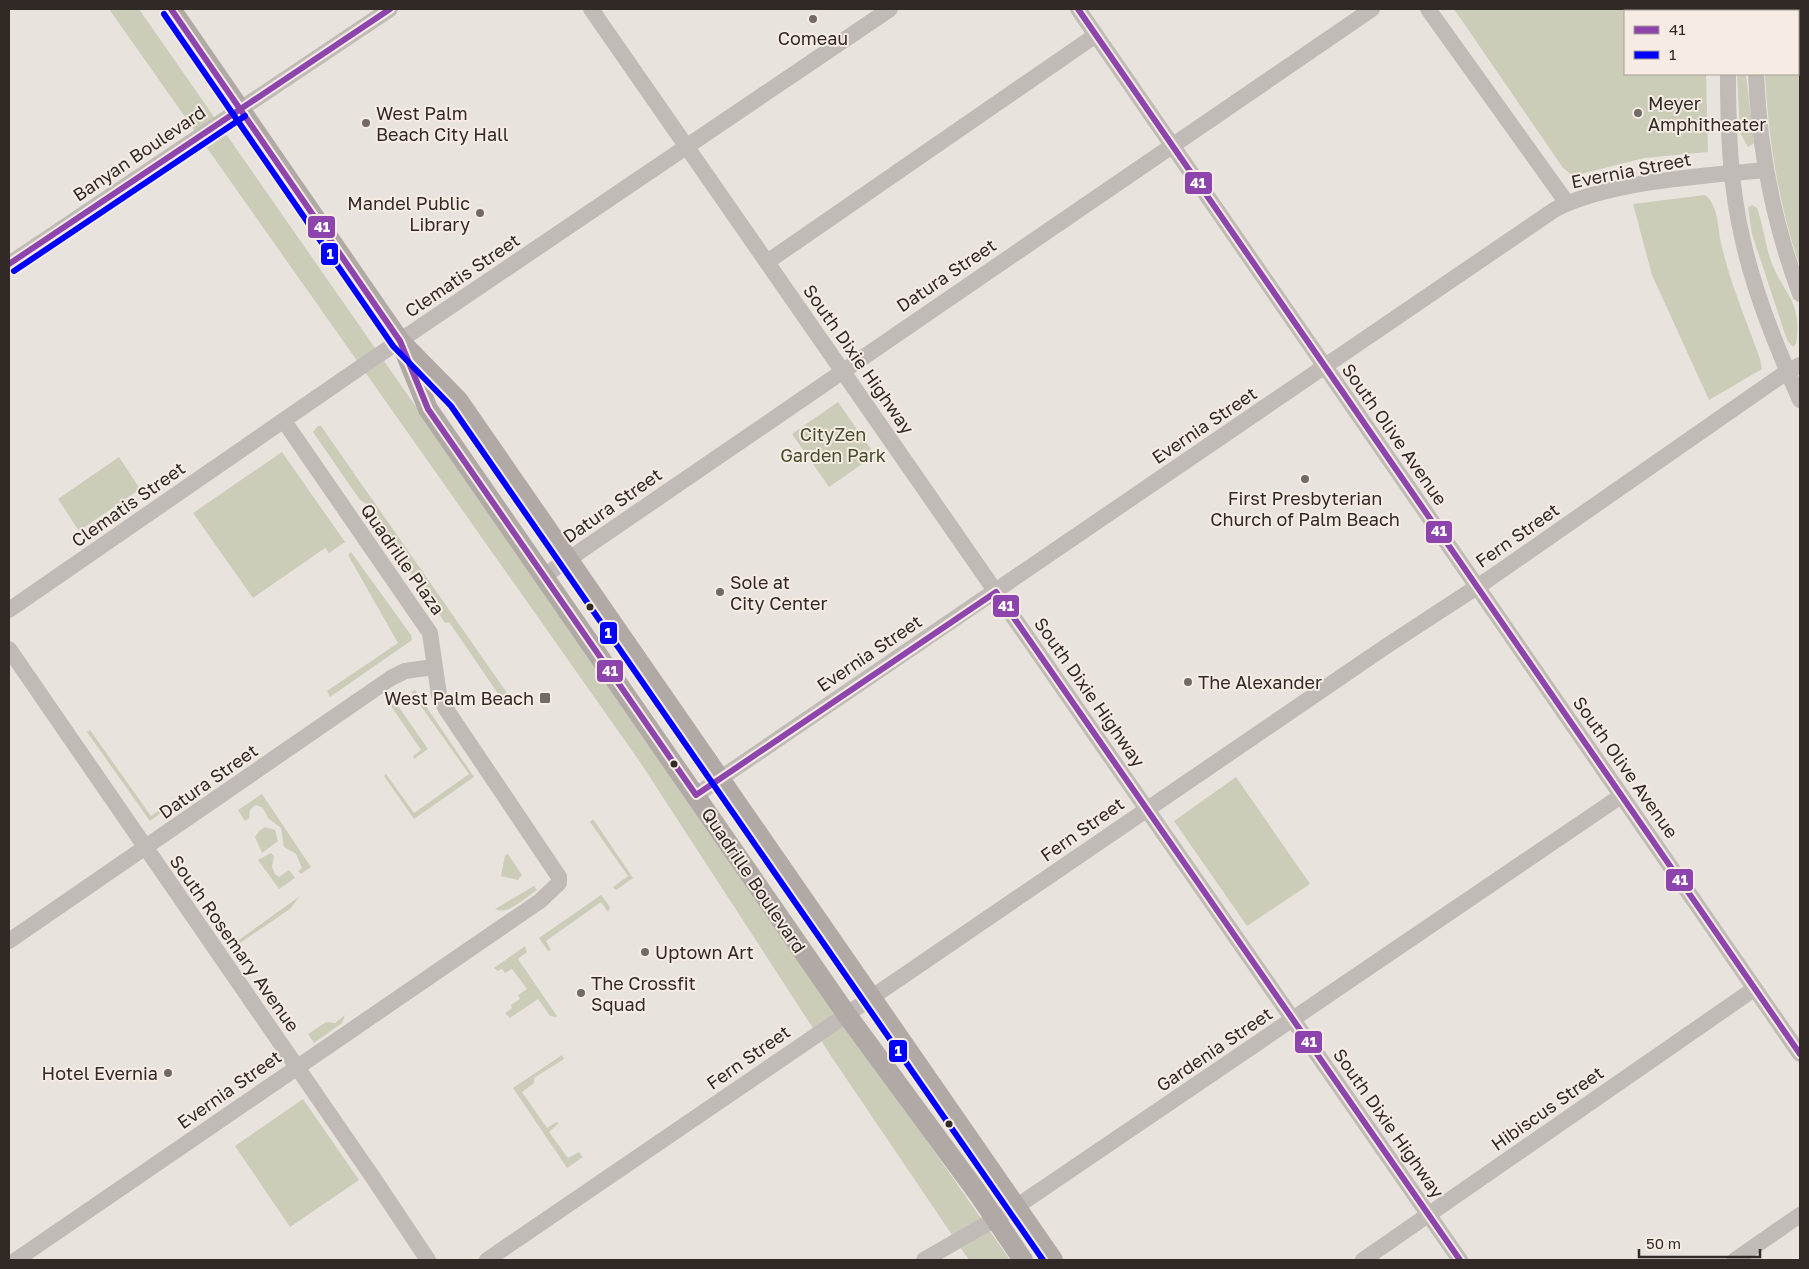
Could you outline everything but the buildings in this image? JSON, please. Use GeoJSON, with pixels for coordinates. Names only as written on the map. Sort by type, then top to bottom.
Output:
{"type":"FeatureCollection","features":[{"type":"Feature","properties":{"kind":"main road","name":"Quadrille Boulevard"},"geometry":{"type":"LineString","coordinates":[[171,9],[400,341],[453,394],[1053,1260]]}},
{"type":"Feature","properties":{"kind":"main road","name":"Quadrille Boulevard"},"geometry":{"type":"LineString","coordinates":[[400,341],[428,409],[847,1015],[997,1220],[1023,1260]]}},
{"type":"Feature","properties":{"kind":"street","name":"Banyan Boulevard"},"geometry":{"type":"LineString","coordinates":[[9,264],[390,9]]}},
{"type":"Feature","properties":{"kind":"street","name":"South Dixie Highway"},"geometry":{"type":"LineString","coordinates":[[591,9],[1460,1260]]}},
{"type":"Feature","properties":{"kind":"street","name":"Clematis Street"},"geometry":{"type":"LineString","coordinates":[[9,610],[400,341],[890,9]]}},
{"type":"Feature","properties":{"kind":"street","name":"South Olive Avenue"},"geometry":{"type":"LineString","coordinates":[[1078,9],[1800,1054]]}},
{"type":"Feature","properties":{"kind":"street","name":"Datura Street"},"geometry":{"type":"LineString","coordinates":[[544,576],[1372,9]]}},
{"type":"Feature","properties":{"kind":"street"},"geometry":{"type":"LineString","coordinates":[[1428,9],[1567,203]]}},
{"type":"Feature","properties":{"kind":"street"},"geometry":{"type":"LineString","coordinates":[[767,262],[1096,35]]}},
{"type":"Feature","properties":{"kind":"street"},"geometry":{"type":"LineString","coordinates":[[1728,75],[1732,173],[1743,242],[1794,368],[1800,400]]}},
{"type":"Feature","properties":{"kind":"street"},"geometry":{"type":"LineString","coordinates":[[1756,75],[1758,117],[1766,170],[1779,224],[1800,294]]}},
{"type":"Feature","properties":{"kind":"street","name":"Evernia Street"},"geometry":{"type":"LineString","coordinates":[[696,795],[1325,367],[1536,220],[1567,203],[1639,185],[1766,170]]}},
{"type":"Feature","properties":{"kind":"street","name":"Fern Street"},"geometry":{"type":"LineString","coordinates":[[487,1260],[1444,607],[1477,587],[1794,368]]}},
{"type":"Feature","properties":{"kind":"street","name":"Quadrille Plaza"},"geometry":{"type":"LineString","coordinates":[[284,421],[430,633],[440,696],[446,709],[560,880]]}},
{"type":"Feature","properties":{"kind":"street","name":"South Rosemary Avenue"},"geometry":{"type":"LineString","coordinates":[[9,649],[428,1260]]}},
{"type":"Feature","properties":{"kind":"street","name":"Datura Street"},"geometry":{"type":"LineString","coordinates":[[9,941],[391,678],[404,671],[434,667]]}},
{"type":"Feature","properties":{"kind":"street","name":"Gardenia Street"},"geometry":{"type":"LineString","coordinates":[[924,1260],[997,1220],[1621,796]]}},
{"type":"Feature","properties":{"kind":"street","name":"Evernia Street"},"geometry":{"type":"LineString","coordinates":[[16,1260],[540,901],[557,887],[560,880]]}},
{"type":"Feature","properties":{"kind":"street","name":"Hibiscus Street"},"geometry":{"type":"LineString","coordinates":[[1363,1260],[1754,988]]}},
{"type":"Feature","properties":{"kind":"street"},"geometry":{"type":"LineString","coordinates":[[1735,1260],[1800,1215]]}},
{"type":"Feature","properties":{"kind":"green space"},"geometry":{"type":"Polygon","coordinates":[[[109,9],[139,9],[1010,1260],[969,1260],[833,1059],[640,762],[109,9]]]}},
{"type":"Feature","properties":{"kind":"green space"},"geometry":{"type":"Polygon","coordinates":[[[1454,9],[1705,9],[1624,10],[1624,75],[1706,75],[1708,152],[1644,158],[1573,176],[1563,168],[1454,9]]]}},
{"type":"Feature","properties":{"kind":"green space"},"geometry":{"type":"Polygon","coordinates":[[[1800,9],[1800,267],[1780,196],[1769,123],[1765,75],[1799,75],[1799,10],[1762,10],[1800,9]]]}},
{"type":"Feature","properties":{"kind":"green space"},"geometry":{"type":"Polygon","coordinates":[[[1737,75],[1746,75],[1754,143],[1748,147],[1740,133],[1737,75]]]}},
{"type":"Feature","properties":{"kind":"green space"},"geometry":{"type":"Polygon","coordinates":[[[1705,195],[1712,204],[1718,221],[1723,253],[1762,369],[1709,400],[1652,275],[1633,204],[1705,195]]]}},
{"type":"Feature","properties":{"kind":"green space"},"geometry":{"type":"Polygon","coordinates":[[[1752,205],[1757,208],[1771,261],[1791,299],[1797,318],[1796,344],[1793,347],[1787,340],[1752,234],[1748,208],[1752,205]]]}},
{"type":"Feature","properties":{"kind":"green space","name":"CityZen Garden Park"},"geometry":{"type":"Polygon","coordinates":[[[838,402],[875,455],[829,487],[792,434],[838,402]]]}},
{"type":"Feature","properties":{"kind":"green space"},"geometry":{"type":"Polygon","coordinates":[[[318,426],[321,426],[514,703],[508,708],[449,622],[445,623],[396,552],[395,543],[367,504],[360,500],[313,432],[318,426]]]}},
{"type":"Feature","properties":{"kind":"green space"},"geometry":{"type":"Polygon","coordinates":[[[282,452],[345,542],[329,553],[325,548],[253,598],[193,513],[282,452]]]}},
{"type":"Feature","properties":{"kind":"green space"},"geometry":{"type":"Polygon","coordinates":[[[119,457],[140,489],[79,531],[58,499],[119,457]]]}},
{"type":"Feature","properties":{"kind":"green space"},"geometry":{"type":"Polygon","coordinates":[[[351,552],[411,635],[412,640],[330,697],[327,691],[398,643],[348,555],[351,552]]]}},
{"type":"Feature","properties":{"kind":"green space"},"geometry":{"type":"Polygon","coordinates":[[[415,690],[474,777],[414,819],[384,776],[386,774],[414,813],[469,774],[411,692],[415,690]]]}},
{"type":"Feature","properties":{"kind":"green space"},"geometry":{"type":"Polygon","coordinates":[[[396,703],[428,749],[414,759],[413,756],[421,750],[391,706],[396,703]]]}},
{"type":"Feature","properties":{"kind":"green space"},"geometry":{"type":"Polygon","coordinates":[[[90,730],[151,816],[174,800],[176,802],[150,821],[87,732],[90,730]]]}},
{"type":"Feature","properties":{"kind":"green space"},"geometry":{"type":"Polygon","coordinates":[[[1236,777],[1310,884],[1247,926],[1174,821],[1236,777]]]}},
{"type":"Feature","properties":{"kind":"green space"},"geometry":{"type":"Polygon","coordinates":[[[262,794],[311,867],[301,874],[298,871],[302,868],[296,854],[284,847],[281,828],[268,818],[263,808],[256,805],[253,806],[249,818],[245,821],[238,810],[262,794]]]}},
{"type":"Feature","properties":{"kind":"green space"},"geometry":{"type":"Polygon","coordinates":[[[593,819],[633,878],[616,890],[613,887],[628,876],[590,822],[593,819]]]}},
{"type":"Feature","properties":{"kind":"green space"},"geometry":{"type":"Polygon","coordinates":[[[265,827],[275,830],[278,841],[262,853],[255,837],[265,827]]]}},
{"type":"Feature","properties":{"kind":"green space"},"geometry":{"type":"Polygon","coordinates":[[[271,853],[274,856],[272,867],[275,874],[279,877],[289,870],[295,878],[279,889],[258,860],[271,853]]]}},
{"type":"Feature","properties":{"kind":"green space"},"geometry":{"type":"Polygon","coordinates":[[[508,854],[522,875],[518,880],[501,876],[505,856],[508,854]]]}},
{"type":"Feature","properties":{"kind":"green space"},"geometry":{"type":"Polygon","coordinates":[[[534,886],[537,890],[517,905],[506,910],[495,909],[534,886]]]}},
{"type":"Feature","properties":{"kind":"green space"},"geometry":{"type":"Polygon","coordinates":[[[601,895],[610,907],[608,912],[601,902],[546,941],[551,950],[548,951],[539,938],[601,895]]]}},
{"type":"Feature","properties":{"kind":"green space"},"geometry":{"type":"Polygon","coordinates":[[[300,896],[290,909],[240,943],[236,942],[300,896]]]}},
{"type":"Feature","properties":{"kind":"green space"},"geometry":{"type":"Polygon","coordinates":[[[525,946],[527,952],[518,959],[556,1017],[550,1016],[538,999],[510,1018],[505,1013],[512,1008],[511,1005],[520,999],[518,995],[527,989],[512,969],[505,973],[502,969],[498,971],[494,968],[525,946]]]}},
{"type":"Feature","properties":{"kind":"green space"},"geometry":{"type":"Polygon","coordinates":[[[345,1015],[342,1023],[314,1043],[308,1034],[326,1022],[335,1023],[345,1015]]]}},
{"type":"Feature","properties":{"kind":"green space"},"geometry":{"type":"Polygon","coordinates":[[[562,1055],[564,1059],[534,1078],[534,1083],[522,1092],[547,1128],[556,1122],[559,1123],[549,1132],[568,1158],[579,1152],[583,1157],[567,1168],[513,1088],[562,1055]]]}},
{"type":"Feature","properties":{"kind":"green space"},"geometry":{"type":"Polygon","coordinates":[[[303,1099],[359,1180],[290,1227],[235,1146],[303,1099]]]}},
{"type":"Feature","properties":{"kind":"transit line","name":"41"},"geometry":{"type":"LineString","coordinates":[[171,9],[400,341],[428,409],[696,795],[996,592],[1460,1260]]}},
{"type":"Feature","properties":{"kind":"transit line","name":"41"},"geometry":{"type":"LineString","coordinates":[[9,264],[390,9]]}},
{"type":"Feature","properties":{"kind":"transit line","name":"41"},"geometry":{"type":"LineString","coordinates":[[1078,9],[1800,1054]]}},
{"type":"Feature","properties":{"kind":"transit line","name":"1"},"geometry":{"type":"LineString","coordinates":[[164,14],[393,346],[451,406],[1043,1260]]}},
{"type":"Feature","properties":{"kind":"transit line","name":"1"},"geometry":{"type":"LineString","coordinates":[[14,271],[245,116]]}},
{"type":"Feature","properties":{"kind":"place","name":"Comeau"},"geometry":{"type":"Point","coordinates":[813,19]}},
{"type":"Feature","properties":{"kind":"place","name":"Meyer Amphitheater"},"geometry":{"type":"Point","coordinates":[1638,113]}},
{"type":"Feature","properties":{"kind":"place","name":"West Palm Beach City Hall"},"geometry":{"type":"Point","coordinates":[366,123]}},
{"type":"Feature","properties":{"kind":"place","name":"Mandel Public Library"},"geometry":{"type":"Point","coordinates":[480,213]}},
{"type":"Feature","properties":{"kind":"place","name":"First Presbyterian Church of Palm Beach"},"geometry":{"type":"Point","coordinates":[1305,479]}},
{"type":"Feature","properties":{"kind":"place","name":"Sole at City Center"},"geometry":{"type":"Point","coordinates":[720,592]}},
{"type":"Feature","properties":{"kind":"place","name":"The Alexander"},"geometry":{"type":"Point","coordinates":[1188,682]}},
{"type":"Feature","properties":{"kind":"place","name":"West Palm Beach"},"geometry":{"type":"Point","coordinates":[545,698]}},
{"type":"Feature","properties":{"kind":"place","name":"Uptown Art"},"geometry":{"type":"Point","coordinates":[645,952]}},
{"type":"Feature","properties":{"kind":"place","name":"The Crossfit Squad"},"geometry":{"type":"Point","coordinates":[581,993]}},
{"type":"Feature","properties":{"kind":"place","name":"Hotel Evernia"},"geometry":{"type":"Point","coordinates":[168,1073]}}]}
